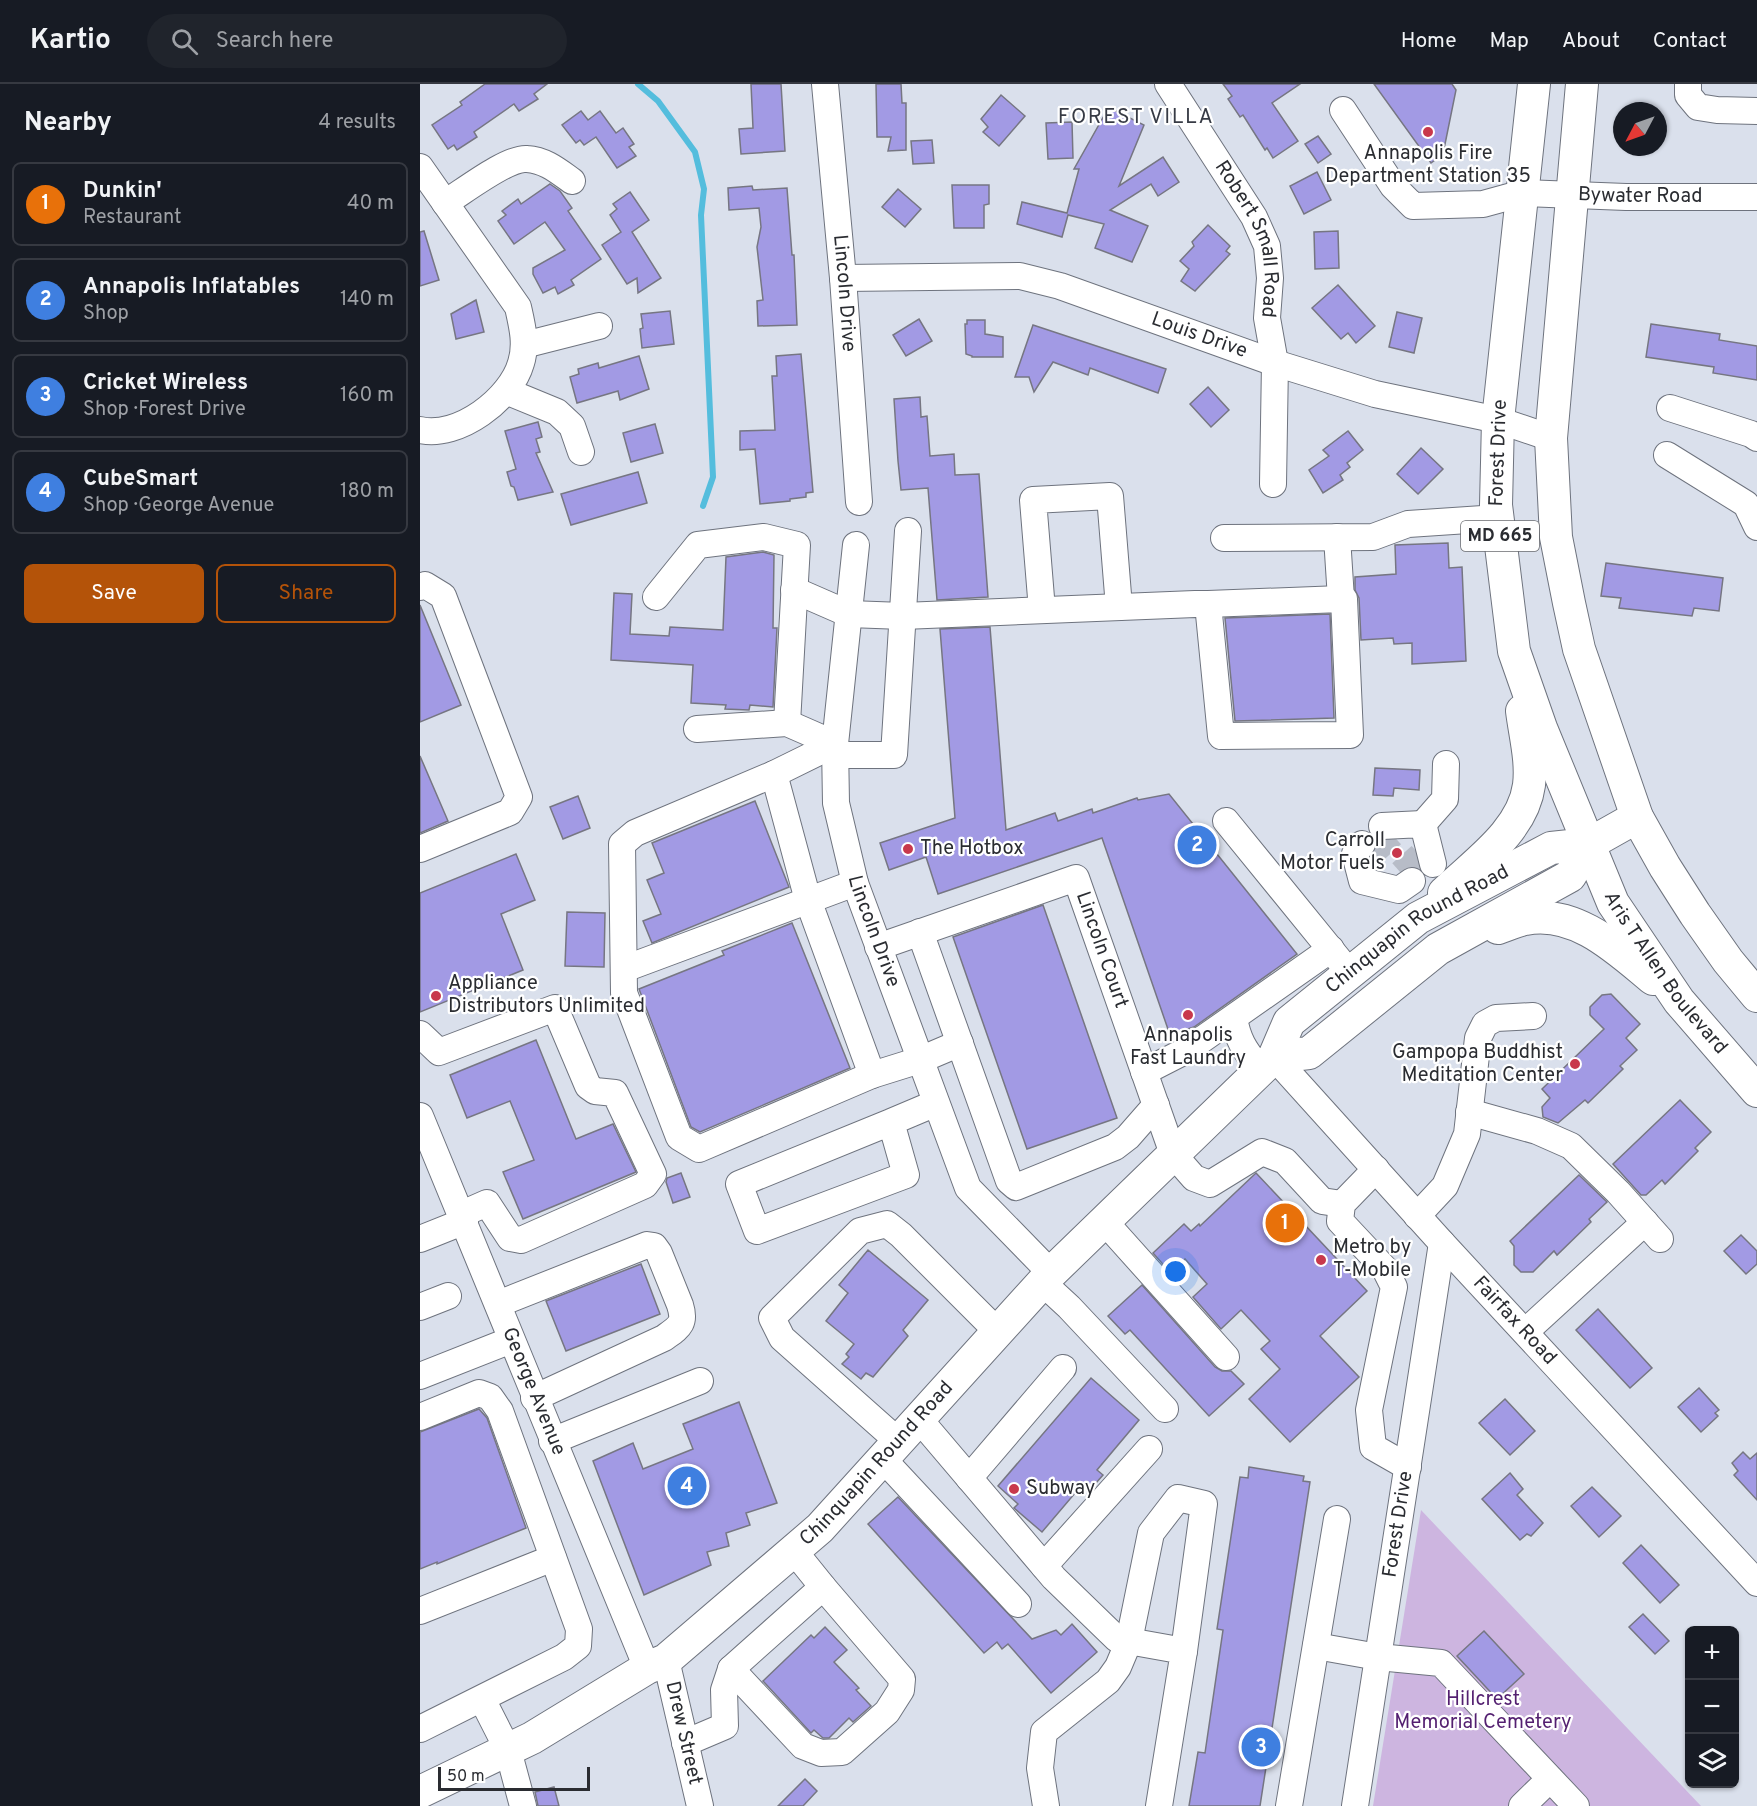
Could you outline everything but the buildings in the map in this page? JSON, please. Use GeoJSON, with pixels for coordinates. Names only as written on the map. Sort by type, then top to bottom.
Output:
{"type":"FeatureCollection","features":[{"type":"Feature","properties":{"kind":"main road","name":"Forest Drive"},"geometry":{"type":"LineString","coordinates":[[1534,84],[1498,420],[1496,505],[1514,651],[1541,728],[1589,844]]}},
{"type":"Feature","properties":{"kind":"main road"},"geometry":{"type":"LineString","coordinates":[[1572,195],[1582,84]]}},
{"type":"Feature","properties":{"kind":"main road","name":"MD 665"},"geometry":{"type":"LineString","coordinates":[[1572,195],[1551,438],[1556,537],[1578,649],[1637,817],[1695,914],[1728,961],[1757,996]]}},
{"type":"Feature","properties":{"kind":"main road"},"geometry":{"type":"LineString","coordinates":[[1418,918],[1503,836],[1521,811],[1529,786],[1529,763],[1514,651]]}},
{"type":"Feature","properties":{"kind":"main road","name":"Chinquapin Round Road"},"geometry":{"type":"LineString","coordinates":[[420,1792],[532,1738],[656,1664],[820,1528],[1047,1278],[1267,1063],[1289,1022],[1340,961],[1551,848],[1589,844],[1637,817]]}},
{"type":"Feature","properties":{"kind":"main road","name":"Chinquapin Round Road"},"geometry":{"type":"LineString","coordinates":[[1267,1063],[1309,1053],[1438,949],[1570,876],[1589,844]]}},
{"type":"Feature","properties":{"kind":"main road","name":"Aris T Allen Boulevard"},"geometry":{"type":"LineString","coordinates":[[1589,844],[1613,903],[1679,1001],[1757,1091]]}},
{"type":"Feature","properties":{"kind":"main road"},"geometry":{"type":"LineString","coordinates":[[1438,949],[1526,919],[1549,918],[1571,923],[1611,944],[1679,1001]]}},
{"type":"Feature","properties":{"kind":"street","name":"Lincoln Drive"},"geometry":{"type":"LineString","coordinates":[[825,84],[843,278],[859,502]]}},
{"type":"Feature","properties":{"kind":"street","name":"Robert Small Road"},"geometry":{"type":"LineString","coordinates":[[1168,84],[1254,217],[1267,246],[1270,278],[1267,318],[1275,363],[1273,484]]}},
{"type":"Feature","properties":{"kind":"street"},"geometry":{"type":"LineString","coordinates":[[1688,84],[1688,95],[1698,107],[1757,111]]}},
{"type":"Feature","properties":{"kind":"street"},"geometry":{"type":"LineString","coordinates":[[1343,110],[1393,186],[1413,206],[1483,204],[1523,192]]}},
{"type":"Feature","properties":{"kind":"street"},"geometry":{"type":"LineString","coordinates":[[446,203],[507,163],[525,158],[547,164],[572,181]]}},
{"type":"Feature","properties":{"kind":"street"},"geometry":{"type":"LineString","coordinates":[[420,167],[518,307],[522,325],[522,354],[506,391],[489,407],[452,429],[427,432],[420,430]]}},
{"type":"Feature","properties":{"kind":"street","name":"Bywater Road"},"geometry":{"type":"LineString","coordinates":[[1523,192],[1572,195],[1757,197]]}},
{"type":"Feature","properties":{"kind":"street","name":"Louis Drive"},"geometry":{"type":"LineString","coordinates":[[843,278],[1020,276],[1060,286],[1275,363],[1375,394],[1498,420],[1551,438]]}},
{"type":"Feature","properties":{"kind":"street"},"geometry":{"type":"LineString","coordinates":[[522,354],[599,326]]}},
{"type":"Feature","properties":{"kind":"street"},"geometry":{"type":"LineString","coordinates":[[506,391],[557,412],[572,426],[581,452]]}},
{"type":"Feature","properties":{"kind":"street"},"geometry":{"type":"LineString","coordinates":[[1670,408],[1751,434],[1757,438]]}},
{"type":"Feature","properties":{"kind":"street"},"geometry":{"type":"LineString","coordinates":[[1667,455],[1751,501],[1757,528]]}},
{"type":"Feature","properties":{"kind":"street"},"geometry":{"type":"LineString","coordinates":[[1042,610],[1033,500],[1110,496],[1119,607]]}},
{"type":"Feature","properties":{"kind":"street"},"geometry":{"type":"LineString","coordinates":[[1224,538],[1373,537],[1408,524],[1498,518]]}},
{"type":"Feature","properties":{"kind":"street"},"geometry":{"type":"LineString","coordinates":[[696,729],[787,723],[835,749],[894,755],[908,531]]}},
{"type":"Feature","properties":{"kind":"street"},"geometry":{"type":"LineString","coordinates":[[656,597],[698,545],[764,537],[797,546],[787,723]]}},
{"type":"Feature","properties":{"kind":"street"},"geometry":{"type":"LineString","coordinates":[[1208,604],[1221,736],[1350,735],[1344,599],[1341,599],[1337,537]]}},
{"type":"Feature","properties":{"kind":"street","name":"Lincoln Drive"},"geometry":{"type":"LineString","coordinates":[[856,545],[835,749],[836,803],[855,884],[968,1188],[1047,1278],[1069,1307],[1165,1409]]}},
{"type":"Feature","properties":{"kind":"street"},"geometry":{"type":"LineString","coordinates":[[420,587],[425,585],[443,596],[519,797],[510,812],[420,849]]}},
{"type":"Feature","properties":{"kind":"street"},"geometry":{"type":"LineString","coordinates":[[794,590],[849,614],[903,616],[1341,599]]}},
{"type":"Feature","properties":{"kind":"street"},"geometry":{"type":"LineString","coordinates":[[835,749],[635,833],[622,844],[624,993],[679,1137],[699,1149],[872,1075],[920,1060],[960,1043]]}},
{"type":"Feature","properties":{"kind":"street"},"geometry":{"type":"LineString","coordinates":[[1388,830],[1423,824],[1445,799],[1446,764]]}},
{"type":"Feature","properties":{"kind":"street"},"geometry":{"type":"LineString","coordinates":[[774,774],[808,900],[872,1075]]}},
{"type":"Feature","properties":{"kind":"street"},"geometry":{"type":"LineString","coordinates":[[1144,1072],[1187,1050],[1234,1018],[1340,961],[1226,821]]}},
{"type":"Feature","properties":{"kind":"street"},"geometry":{"type":"LineString","coordinates":[[1423,824],[1427,859]]}},
{"type":"Feature","properties":{"kind":"street"},"geometry":{"type":"LineString","coordinates":[[1368,848],[1355,854],[1362,881],[1399,890],[1407,877]]}},
{"type":"Feature","properties":{"kind":"street","name":"Lincoln Court"},"geometry":{"type":"LineString","coordinates":[[878,947],[1076,878],[1173,1154]]}},
{"type":"Feature","properties":{"kind":"street"},"geometry":{"type":"LineString","coordinates":[[624,969],[855,884]]}},
{"type":"Feature","properties":{"kind":"street"},"geometry":{"type":"LineString","coordinates":[[920,932],[1009,1181],[1016,1187],[1115,1147],[1128,1137],[1156,1105]]}},
{"type":"Feature","properties":{"kind":"street"},"geometry":{"type":"LineString","coordinates":[[420,1034],[439,1052],[555,1008],[588,1086],[595,1091],[615,1093],[652,1174],[645,1185],[521,1240],[510,1238],[487,1203],[463,1218],[420,1239]]}},
{"type":"Feature","properties":{"kind":"street"},"geometry":{"type":"LineString","coordinates":[[1417,1216],[1445,1186],[1467,1134],[1478,1038],[1485,1024],[1496,1018],[1533,1016]]}},
{"type":"Feature","properties":{"kind":"street","name":"Fairfax Road"},"geometry":{"type":"LineString","coordinates":[[1234,1018],[1241,1045],[1267,1063],[1376,1170],[1757,1583]]}},
{"type":"Feature","properties":{"kind":"street"},"geometry":{"type":"LineString","coordinates":[[891,1122],[906,1175],[757,1231],[739,1184],[936,1103]]}},
{"type":"Feature","properties":{"kind":"street"},"geometry":{"type":"LineString","coordinates":[[1469,1112],[1537,1131],[1571,1146],[1618,1192],[1653,1231],[1525,1332]]}},
{"type":"Feature","properties":{"kind":"street","name":"George Avenue"},"geometry":{"type":"LineString","coordinates":[[420,1116],[552,1441],[656,1664]]}},
{"type":"Feature","properties":{"kind":"street"},"geometry":{"type":"LineString","coordinates":[[1173,1154],[1194,1178],[1210,1185],[1262,1152],[1285,1161],[1322,1201],[1342,1203]]}},
{"type":"Feature","properties":{"kind":"street"},"geometry":{"type":"LineString","coordinates":[[1376,1170],[1342,1203],[1340,1221],[1384,1269],[1394,1287],[1369,1410],[1373,1448],[1408,1467]]}},
{"type":"Feature","properties":{"kind":"street"},"geometry":{"type":"LineString","coordinates":[[985,1205],[1009,1181]]}},
{"type":"Feature","properties":{"kind":"street"},"geometry":{"type":"LineString","coordinates":[[1104,1221],[1226,1357]]}},
{"type":"Feature","properties":{"kind":"street"},"geometry":{"type":"LineString","coordinates":[[998,1332],[902,1235],[887,1224],[860,1231],[772,1318],[782,1338],[901,1440],[969,1478],[1044,1566],[1117,1639],[1184,1651]]}},
{"type":"Feature","properties":{"kind":"street","name":"Forest Drive"},"geometry":{"type":"LineString","coordinates":[[1355,1806],[1442,1243]]}},
{"type":"Feature","properties":{"kind":"street"},"geometry":{"type":"LineString","coordinates":[[498,1304],[647,1245],[654,1246],[659,1253],[680,1305],[683,1314],[680,1325],[664,1338],[534,1398]]}},
{"type":"Feature","properties":{"kind":"street"},"geometry":{"type":"LineString","coordinates":[[420,1307],[448,1296]]}},
{"type":"Feature","properties":{"kind":"street"},"geometry":{"type":"LineString","coordinates":[[420,1376],[511,1340]]}},
{"type":"Feature","properties":{"kind":"street"},"geometry":{"type":"LineString","coordinates":[[969,1478],[1063,1368]]}},
{"type":"Feature","properties":{"kind":"street"},"geometry":{"type":"LineString","coordinates":[[552,1441],[700,1381]]}},
{"type":"Feature","properties":{"kind":"street"},"geometry":{"type":"LineString","coordinates":[[420,1417],[479,1393],[490,1396],[500,1411],[579,1629],[578,1646],[564,1657],[420,1729]]}},
{"type":"Feature","properties":{"kind":"street"},"geometry":{"type":"LineString","coordinates":[[901,1440],[1018,1604]]}},
{"type":"Feature","properties":{"kind":"street"},"geometry":{"type":"LineString","coordinates":[[1044,1566],[1149,1449]]}},
{"type":"Feature","properties":{"kind":"street"},"geometry":{"type":"LineString","coordinates":[[1046,1806],[1040,1768],[1044,1732],[1108,1681],[1118,1667],[1129,1641],[1151,1533],[1178,1498],[1204,1504],[1184,1651],[1159,1806]]}},
{"type":"Feature","properties":{"kind":"street"},"geometry":{"type":"LineString","coordinates":[[1289,1806],[1336,1519]]}},
{"type":"Feature","properties":{"kind":"street"},"geometry":{"type":"LineString","coordinates":[[732,1669],[803,1746],[821,1753],[842,1752],[887,1712],[901,1690],[903,1679],[794,1551]]}},
{"type":"Feature","properties":{"kind":"street"},"geometry":{"type":"LineString","coordinates":[[420,1611],[553,1558]]}},
{"type":"Feature","properties":{"kind":"street"},"geometry":{"type":"LineString","coordinates":[[686,1743],[725,1726],[724,1690],[732,1669],[823,1587]]}},
{"type":"Feature","properties":{"kind":"street"},"geometry":{"type":"LineString","coordinates":[[1316,1646],[1378,1657],[1441,1664],[1576,1806]]}},
{"type":"Feature","properties":{"kind":"street","name":"Drew Street"},"geometry":{"type":"LineString","coordinates":[[656,1664],[686,1743],[700,1806]]}},
{"type":"Feature","properties":{"kind":"street"},"geometry":{"type":"LineString","coordinates":[[482,1699],[508,1750],[523,1806]]}},
{"type":"Feature","properties":{"kind":"street"},"geometry":{"type":"LineString","coordinates":[[1522,1806],[1550,1779]]}},
{"type":"Feature","properties":{"kind":"green space","name":"Hillcrest Memorial Cemetery"},"geometry":{"type":"Polygon","coordinates":[[[1421,1510],[1701,1806],[1373,1806],[1421,1510]]]}},
{"type":"Feature","properties":{"kind":"waterway"},"geometry":{"type":"LineString","coordinates":[[638,84],[658,101],[695,152],[704,189],[701,215],[713,477],[703,506]]}},
{"type":"Feature","properties":{"kind":"tunnel"},"geometry":{"type":"LineString","coordinates":[[1373,852],[1393,834]]}},
{"type":"Feature","properties":{"kind":"tunnel"},"geometry":{"type":"LineString","coordinates":[[1401,873],[1421,855]]}},
{"type":"Feature","properties":{"kind":"place","name":"Annapolis Fire Department Station 35"},"geometry":{"type":"Point","coordinates":[1428,132]}},
{"type":"Feature","properties":{"kind":"place","name":"Annapolis Inflatables"},"geometry":{"type":"Point","coordinates":[1197,845]}},
{"type":"Feature","properties":{"kind":"place","name":"The Hotbox"},"geometry":{"type":"Point","coordinates":[908,849]}},
{"type":"Feature","properties":{"kind":"place","name":"Carroll Motor Fuels"},"geometry":{"type":"Point","coordinates":[1397,853]}},
{"type":"Feature","properties":{"kind":"place","name":"Appliance Distributors Unlimited"},"geometry":{"type":"Point","coordinates":[436,996]}},
{"type":"Feature","properties":{"kind":"place","name":"Annapolis Fast Laundry"},"geometry":{"type":"Point","coordinates":[1188,1015]}},
{"type":"Feature","properties":{"kind":"place","name":"Gampopa Buddhist Meditation Center"},"geometry":{"type":"Point","coordinates":[1575,1064]}},
{"type":"Feature","properties":{"kind":"place","name":"Dunkin'"},"geometry":{"type":"Point","coordinates":[1285,1223]}},
{"type":"Feature","properties":{"kind":"place","name":"Metro by T-Mobile"},"geometry":{"type":"Point","coordinates":[1321,1260]}},
{"type":"Feature","properties":{"kind":"place","name":"CubeSmart"},"geometry":{"type":"Point","coordinates":[687,1486]}},
{"type":"Feature","properties":{"kind":"place","name":"Subway"},"geometry":{"type":"Point","coordinates":[1014,1489]}},
{"type":"Feature","properties":{"kind":"place","name":"Cricket Wireless"},"geometry":{"type":"Point","coordinates":[1261,1747]}},
{"type":"Feature","properties":{"kind":"district","name":"FOREST VILLA"},"geometry":{"type":"Point","coordinates":[1136,117]}}]}
